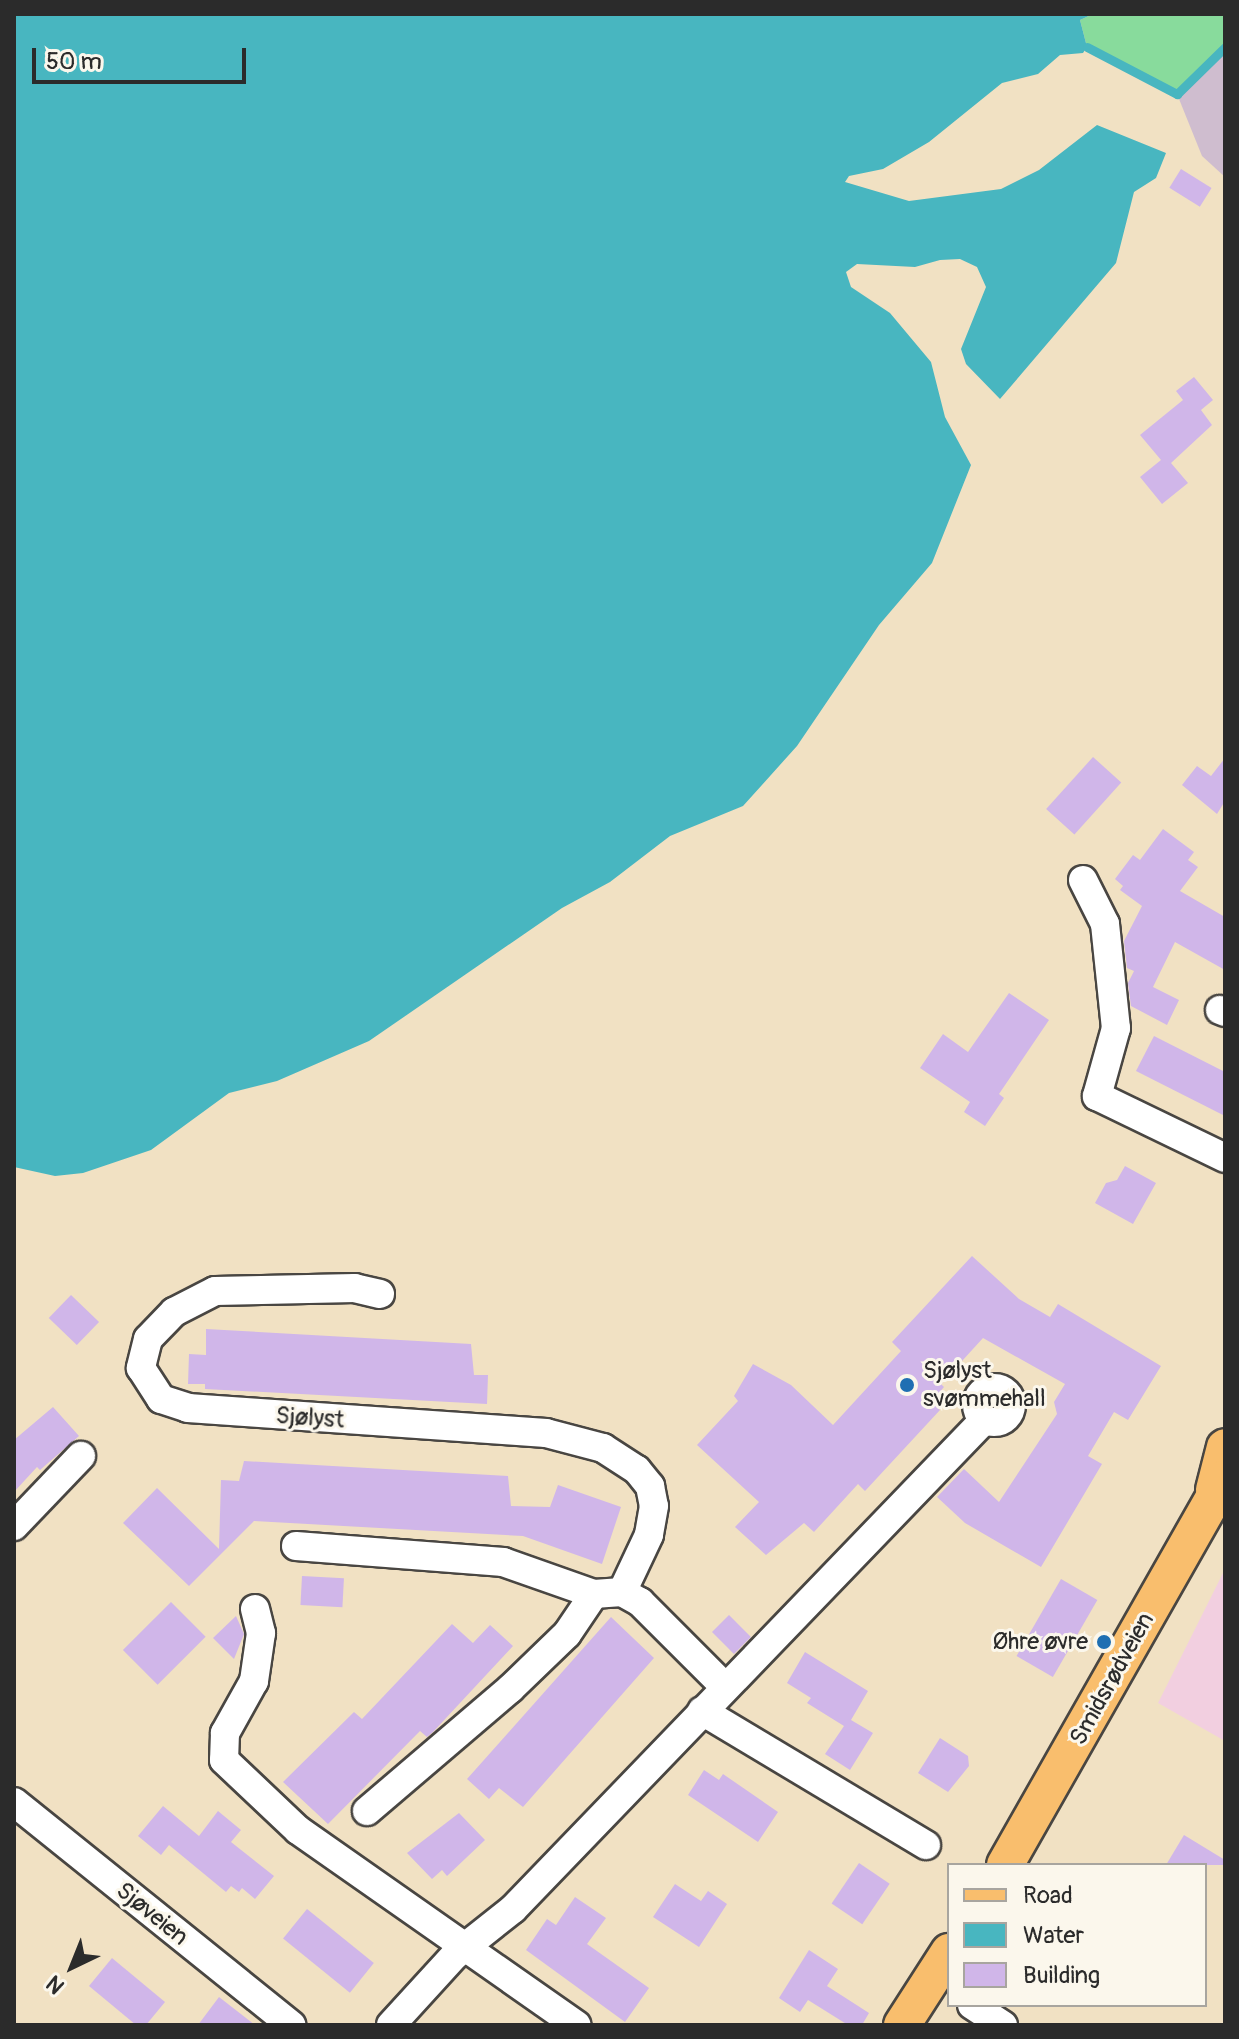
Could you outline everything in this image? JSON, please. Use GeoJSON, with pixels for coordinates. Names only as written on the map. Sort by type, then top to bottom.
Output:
{"type":"FeatureCollection","features":[{"type":"Feature","properties":{"kind":"main road","name":"Smidsrødveien"},"geometry":{"type":"LineString","coordinates":[[1006,1863],[1097,1709],[1220,1484],[1225,1447]]}},
{"type":"Feature","properties":{"kind":"main road"},"geometry":{"type":"LineString","coordinates":[[902,2025],[947,1955]]}},
{"type":"Feature","properties":{"kind":"street"},"geometry":{"type":"LineString","coordinates":[[1083,880],[1105,924],[1116,1028],[1097,1096],[1225,1158]]}},
{"type":"Feature","properties":{"kind":"street","name":"Sjølyst"},"geometry":{"type":"LineString","coordinates":[[367,1811],[510,1689],[608,1593],[649,1535],[654,1506],[650,1486],[637,1470],[603,1448],[546,1433],[188,1408],[161,1399],[141,1368],[148,1339],[174,1312],[215,1291],[355,1288],[380,1294]]}},
{"type":"Feature","properties":{"kind":"street"},"geometry":{"type":"LineString","coordinates":[[391,2025],[463,1948],[513,1909],[724,1686],[984,1420]]}},
{"type":"Feature","properties":{"kind":"street"},"geometry":{"type":"LineString","coordinates":[[14,1526],[81,1456]]}},
{"type":"Feature","properties":{"kind":"street"},"geometry":{"type":"LineString","coordinates":[[296,1546],[503,1562],[640,1602],[724,1686]]}},
{"type":"Feature","properties":{"kind":"street"},"geometry":{"type":"LineString","coordinates":[[255,1609],[261,1633],[254,1681],[225,1733],[224,1760],[298,1830],[577,2025]]}},
{"type":"Feature","properties":{"kind":"street"},"geometry":{"type":"LineString","coordinates":[[702,1711],[926,1845]]}},
{"type":"Feature","properties":{"kind":"street","name":"Sjøveien"},"geometry":{"type":"LineString","coordinates":[[14,1802],[291,2025]]}},
{"type":"Feature","properties":{"kind":"street"},"geometry":{"type":"LineString","coordinates":[[975,2007],[1003,2025]]}},
{"type":"Feature","properties":{"kind":"shaded area"},"geometry":{"type":"Polygon","coordinates":[[[1225,47],[1225,177],[1202,156],[1177,94],[1225,47]]]}},
{"type":"Feature","properties":{"kind":"shaded area"},"geometry":{"type":"Polygon","coordinates":[[[1225,1569],[1225,1741],[1158,1703],[1225,1569]]]}},
{"type":"Feature","properties":{"kind":"green space"},"geometry":{"type":"Polygon","coordinates":[[[1093,14],[1225,14],[1225,47],[1177,94],[1087,47],[1080,20],[1093,14]]]}},
{"type":"Feature","properties":{"kind":"water"},"geometry":{"type":"Polygon","coordinates":[[[14,14],[1093,14],[1080,20],[1087,47],[1083,53],[1060,55],[1038,74],[1002,83],[929,142],[883,169],[849,176],[845,182],[909,201],[1001,189],[1039,170],[1097,125],[1166,153],[1156,178],[1134,192],[1116,263],[1000,399],[966,364],[961,349],[986,287],[977,267],[960,259],[940,260],[915,267],[857,264],[846,272],[851,287],[890,313],[931,362],[945,417],[971,465],[932,563],[879,625],[797,746],[743,806],[670,836],[610,882],[562,908],[369,1041],[277,1081],[229,1093],[151,1150],[83,1173],[55,1176],[14,1167],[14,14]]]}},
{"type":"Feature","properties":{"kind":"building"},"geometry":{"type":"Polygon","coordinates":[[[1181,169],[1212,188],[1200,207],[1169,188],[1181,169]]]}},
{"type":"Feature","properties":{"kind":"building"},"geometry":{"type":"Polygon","coordinates":[[[1194,377],[1213,400],[1201,410],[1212,425],[1171,463],[1188,483],[1162,504],[1140,477],[1161,460],[1140,435],[1183,400],[1176,391],[1194,377]]]}},
{"type":"Feature","properties":{"kind":"building"},"geometry":{"type":"Polygon","coordinates":[[[1093,757],[1121,782],[1074,834],[1046,809],[1093,757]]]}},
{"type":"Feature","properties":{"kind":"building"},"geometry":{"type":"Polygon","coordinates":[[[1225,758],[1225,801],[1217,814],[1182,785],[1197,766],[1211,776],[1225,758]]]}},
{"type":"Feature","properties":{"kind":"building"},"geometry":{"type":"Polygon","coordinates":[[[1163,829],[1194,852],[1188,860],[1198,867],[1180,891],[1225,917],[1225,970],[1175,942],[1153,987],[1179,1000],[1167,1025],[1131,1006],[1128,983],[1134,971],[1127,968],[1124,941],[1142,906],[1120,890],[1123,886],[1115,879],[1133,855],[1140,860],[1163,829]]]}},
{"type":"Feature","properties":{"kind":"building"},"geometry":{"type":"Polygon","coordinates":[[[1009,993],[1049,1020],[999,1094],[1004,1098],[985,1126],[964,1112],[970,1102],[920,1068],[943,1034],[968,1052],[1009,993]]]}},
{"type":"Feature","properties":{"kind":"building"},"geometry":{"type":"Polygon","coordinates":[[[1154,1036],[1225,1072],[1225,1116],[1136,1071],[1154,1036]]]}},
{"type":"Feature","properties":{"kind":"building"},"geometry":{"type":"Polygon","coordinates":[[[1125,1166],[1156,1183],[1133,1224],[1095,1203],[1106,1183],[1117,1180],[1125,1166]]]}},
{"type":"Feature","properties":{"kind":"building"},"geometry":{"type":"Polygon","coordinates":[[[972,1256],[1019,1299],[1050,1317],[1058,1304],[1161,1366],[1128,1420],[1114,1412],[1088,1456],[1102,1464],[1041,1567],[965,1523],[937,1497],[964,1469],[999,1502],[1057,1414],[1054,1402],[1065,1384],[983,1338],[941,1384],[944,1387],[931,1402],[940,1410],[865,1491],[858,1484],[814,1532],[804,1523],[766,1555],[735,1527],[759,1502],[697,1445],[738,1401],[734,1396],[753,1364],[791,1385],[833,1425],[901,1351],[892,1342],[972,1256]]]}},
{"type":"Feature","properties":{"kind":"building"},"geometry":{"type":"Polygon","coordinates":[[[71,1295],[99,1322],[77,1345],[49,1318],[71,1295]]]}},
{"type":"Feature","properties":{"kind":"building"},"geometry":{"type":"Polygon","coordinates":[[[206,1329],[471,1344],[474,1375],[488,1375],[487,1404],[205,1389],[205,1384],[188,1384],[189,1354],[206,1355],[206,1329]]]}},
{"type":"Feature","properties":{"kind":"building"},"geometry":{"type":"Polygon","coordinates":[[[53,1407],[79,1436],[40,1470],[37,1467],[14,1492],[14,1440],[53,1407]]]}},
{"type":"Feature","properties":{"kind":"building"},"geometry":{"type":"Polygon","coordinates":[[[244,1461],[508,1476],[511,1506],[550,1507],[558,1485],[621,1507],[602,1564],[523,1536],[254,1521],[189,1586],[123,1523],[157,1488],[219,1549],[221,1480],[239,1481],[244,1461]]]}},
{"type":"Feature","properties":{"kind":"building"},"geometry":{"type":"Polygon","coordinates":[[[302,1576],[344,1578],[342,1607],[300,1605],[302,1576]]]}},
{"type":"Feature","properties":{"kind":"building"},"geometry":{"type":"Polygon","coordinates":[[[1061,1579],[1097,1600],[1053,1677],[1016,1656],[1061,1579]]]}},
{"type":"Feature","properties":{"kind":"building"},"geometry":{"type":"Polygon","coordinates":[[[171,1602],[206,1637],[158,1685],[123,1650],[171,1602]]]}},
{"type":"Feature","properties":{"kind":"building"},"geometry":{"type":"Polygon","coordinates":[[[729,1615],[751,1637],[734,1654],[712,1632],[729,1615]]]}},
{"type":"Feature","properties":{"kind":"building"},"geometry":{"type":"Polygon","coordinates":[[[236,1616],[244,1634],[234,1659],[213,1638],[236,1616]]]}},
{"type":"Feature","properties":{"kind":"building"},"geometry":{"type":"Polygon","coordinates":[[[611,1617],[654,1658],[523,1807],[499,1788],[489,1799],[467,1779],[611,1617]]]}},
{"type":"Feature","properties":{"kind":"building"},"geometry":{"type":"Polygon","coordinates":[[[452,1624],[473,1643],[490,1625],[513,1646],[433,1732],[427,1737],[420,1731],[328,1824],[283,1782],[354,1712],[362,1719],[452,1624]]]}},
{"type":"Feature","properties":{"kind":"building"},"geometry":{"type":"Polygon","coordinates":[[[805,1652],[868,1691],[851,1720],[873,1733],[850,1770],[825,1754],[844,1726],[807,1703],[811,1698],[787,1683],[805,1652]]]}},
{"type":"Feature","properties":{"kind":"building"},"geometry":{"type":"Polygon","coordinates":[[[940,1738],[968,1756],[969,1766],[948,1792],[918,1773],[940,1738]]]}},
{"type":"Feature","properties":{"kind":"building"},"geometry":{"type":"Polygon","coordinates":[[[704,1770],[719,1780],[723,1774],[778,1812],[758,1842],[688,1795],[704,1770]]]}},
{"type":"Feature","properties":{"kind":"building"},"geometry":{"type":"Polygon","coordinates":[[[163,1806],[199,1836],[218,1811],[241,1830],[231,1842],[274,1876],[255,1899],[242,1888],[239,1892],[231,1886],[226,1892],[169,1845],[161,1855],[138,1836],[163,1806]]]}},
{"type":"Feature","properties":{"kind":"building"},"geometry":{"type":"Polygon","coordinates":[[[459,1813],[485,1840],[447,1876],[442,1870],[432,1879],[407,1853],[459,1813]]]}},
{"type":"Feature","properties":{"kind":"building"},"geometry":{"type":"Polygon","coordinates":[[[1184,1835],[1225,1860],[1225,1865],[1167,1863],[1184,1835]]]}},
{"type":"Feature","properties":{"kind":"building"},"geometry":{"type":"Polygon","coordinates":[[[859,1863],[890,1884],[862,1924],[832,1904],[859,1863]]]}},
{"type":"Feature","properties":{"kind":"building"},"geometry":{"type":"Polygon","coordinates":[[[675,1884],[701,1901],[708,1891],[727,1904],[699,1947],[653,1917],[675,1884]]]}},
{"type":"Feature","properties":{"kind":"building"},"geometry":{"type":"Polygon","coordinates":[[[575,1897],[606,1918],[587,1944],[649,1988],[625,2022],[526,1950],[547,1919],[556,1925],[575,1897]]]}},
{"type":"Feature","properties":{"kind":"building"},"geometry":{"type":"Polygon","coordinates":[[[307,1909],[374,1963],[350,1993],[283,1939],[307,1909]]]}},
{"type":"Feature","properties":{"kind":"building"},"geometry":{"type":"Polygon","coordinates":[[[809,1950],[838,1969],[827,1986],[869,2013],[862,2025],[848,2025],[808,2000],[800,2012],[779,1998],[809,1950]]]}},
{"type":"Feature","properties":{"kind":"building"},"geometry":{"type":"Polygon","coordinates":[[[112,1958],[165,2002],[146,2025],[136,2025],[89,1986],[112,1958]]]}},
{"type":"Feature","properties":{"kind":"building"},"geometry":{"type":"Polygon","coordinates":[[[219,1997],[255,2025],[198,2025],[219,1997]]]}},
{"type":"Feature","properties":{"kind":"waterway"},"geometry":{"type":"LineString","coordinates":[[1087,47],[1177,94],[1225,47]]}},
{"type":"Feature","properties":{"kind":"place","name":"Sjølyst svømmehall"},"geometry":{"type":"Point","coordinates":[907,1385]}},
{"type":"Feature","properties":{"kind":"place","name":"Øhre øvre"},"geometry":{"type":"Point","coordinates":[1104,1642]}}]}
